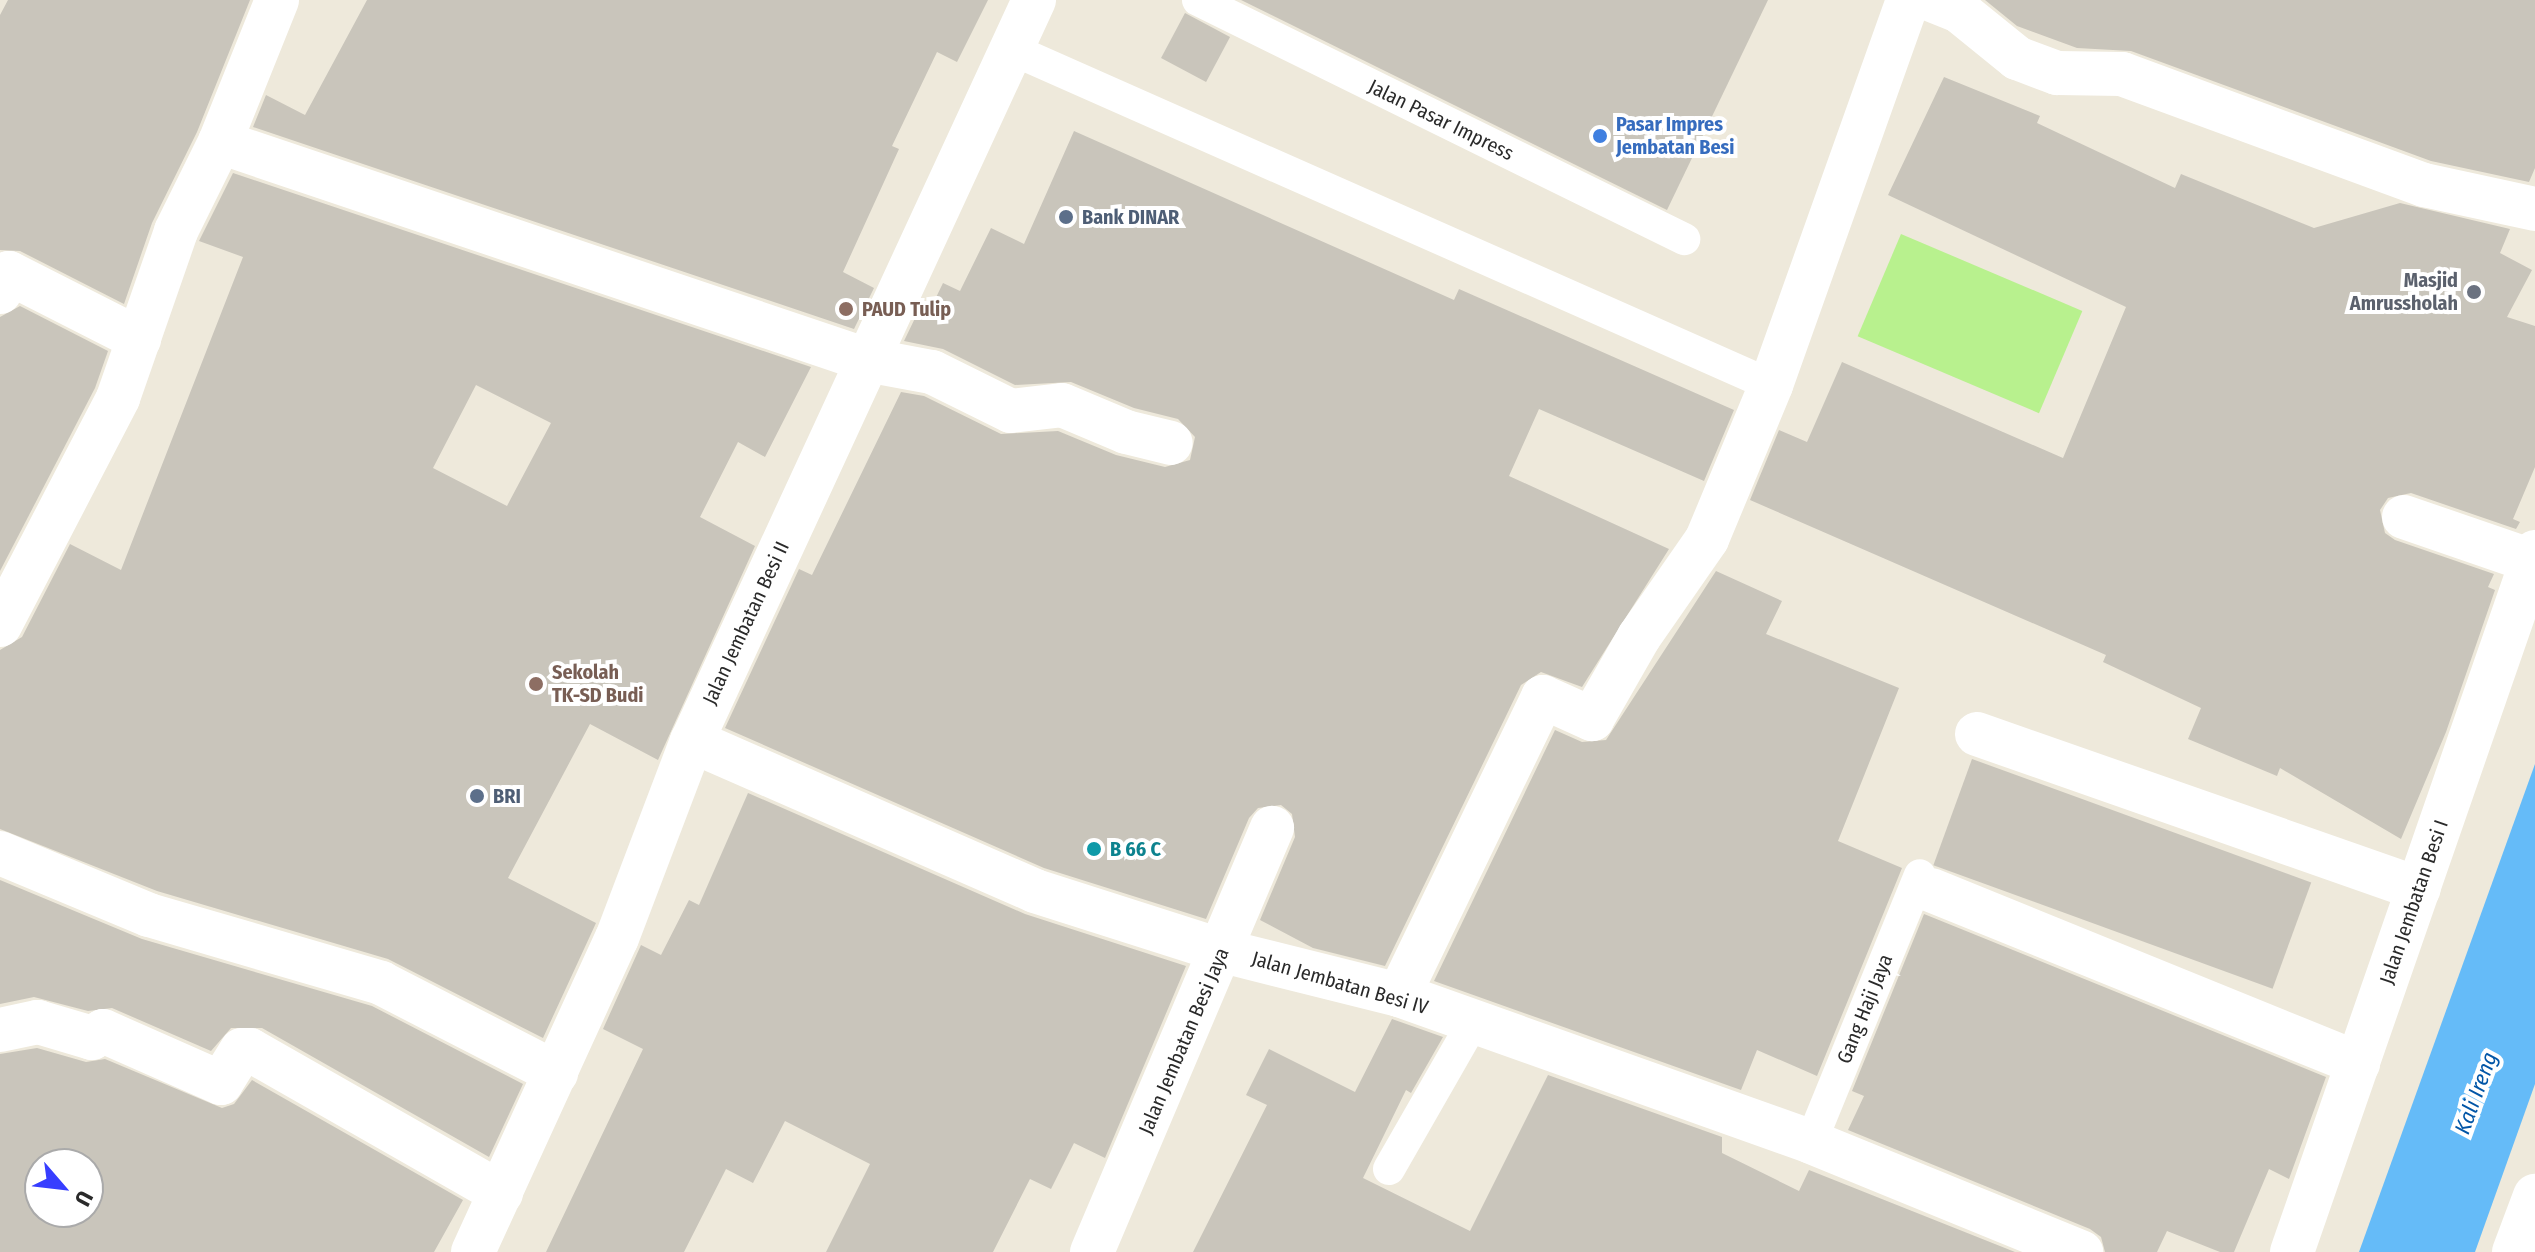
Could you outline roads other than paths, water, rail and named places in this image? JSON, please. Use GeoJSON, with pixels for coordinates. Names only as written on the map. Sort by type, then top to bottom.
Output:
{"type":"FeatureCollection","features":[{"type":"Feature","properties":{"kind":"street"},"geometry":{"type":"LineString","coordinates":[[0,625],[73,491],[139,339],[176,231],[220,142],[277,0]]}},
{"type":"Feature","properties":{"kind":"street","name":"Jalan Jembatan Besi II"},"geometry":{"type":"LineString","coordinates":[[473,1252],[617,938],[692,741],[1034,0]]}},
{"type":"Feature","properties":{"kind":"street"},"geometry":{"type":"LineString","coordinates":[[1399,995],[1526,725],[1543,697],[1592,719],[1639,637],[1707,539],[1771,385],[1908,0]]}},
{"type":"Feature","properties":{"kind":"street"},"geometry":{"type":"LineString","coordinates":[[1932,0],[1959,11],[2017,58],[2057,73],[2122,74],[2424,185],[2535,209]]}},
{"type":"Feature","properties":{"kind":"street"},"geometry":{"type":"LineString","coordinates":[[220,142],[867,360],[932,372],[1011,411],[1062,405],[1126,432],[1171,443]]}},
{"type":"Feature","properties":{"kind":"street"},"geometry":{"type":"LineString","coordinates":[[0,292],[9,273],[139,339]]}},
{"type":"Feature","properties":{"kind":"street"},"geometry":{"type":"LineString","coordinates":[[2404,517],[2533,556]]}},
{"type":"Feature","properties":{"kind":"street","name":"Jalan Jembatan Besi I"},"geometry":{"type":"LineString","coordinates":[[2292,1252],[2533,556]]}},
{"type":"Feature","properties":{"kind":"street"},"geometry":{"type":"LineString","coordinates":[[1977,734],[2419,889]]}},
{"type":"Feature","properties":{"kind":"street","name":"Jalan Jembatan Besi IV"},"geometry":{"type":"LineString","coordinates":[[692,741],[982,871],[1223,951],[1399,995],[1472,1024],[1811,1142],[2081,1252]]}},
{"type":"Feature","properties":{"kind":"street","name":"Jalan Jembatan Besi Jaya"},"geometry":{"type":"LineString","coordinates":[[1092,1252],[1223,951],[1272,828]]}},
{"type":"Feature","properties":{"kind":"street"},"geometry":{"type":"LineString","coordinates":[[0,853],[149,915],[381,983],[556,1073]]}},
{"type":"Feature","properties":{"kind":"street"},"geometry":{"type":"LineString","coordinates":[[1926,883],[2358,1063]]}},
{"type":"Feature","properties":{"kind":"street"},"geometry":{"type":"LineString","coordinates":[[0,1030],[38,1022],[92,1038],[103,1031],[221,1083],[242,1050],[250,1050],[501,1193]]}},
{"type":"Feature","properties":{"kind":"lane","name":"Jalan Pasar Impress"},"geometry":{"type":"LineString","coordinates":[[1198,0],[1684,239]]}},
{"type":"Feature","properties":{"kind":"lane"},"geometry":{"type":"LineString","coordinates":[[1011,49],[1771,385]]}},
{"type":"Feature","properties":{"kind":"lane","name":"Gang Haji Jaya"},"geometry":{"type":"LineString","coordinates":[[1811,1142],[1926,883]]}},
{"type":"Feature","properties":{"kind":"lane"},"geometry":{"type":"LineString","coordinates":[[1389,1169],[1472,1024]]}},
{"type":"Feature","properties":{"kind":"water","name":"Kali Ireng"},"geometry":{"type":"Polygon","coordinates":[[[2535,764],[2535,1084],[2475,1252],[2359,1252],[2535,764]]]}},
{"type":"Feature","properties":{"kind":"place","name":"Pasar Impres Jembatan Besi"},"geometry":{"type":"Point","coordinates":[1600,136]}},
{"type":"Feature","properties":{"kind":"place","name":"Bank DINAR"},"geometry":{"type":"Point","coordinates":[1066,217]}},
{"type":"Feature","properties":{"kind":"place","name":"Masjid Amrussholah"},"geometry":{"type":"Point","coordinates":[2474,292]}},
{"type":"Feature","properties":{"kind":"place","name":"PAUD Tulip"},"geometry":{"type":"Point","coordinates":[846,309]}},
{"type":"Feature","properties":{"kind":"place","name":"Sekolah TK-SD Budi"},"geometry":{"type":"Point","coordinates":[536,684]}},
{"type":"Feature","properties":{"kind":"place","name":"BRI"},"geometry":{"type":"Point","coordinates":[477,796]}},
{"type":"Feature","properties":{"kind":"place","name":"B 66 C"},"geometry":{"type":"Point","coordinates":[1094,849]}}]}
